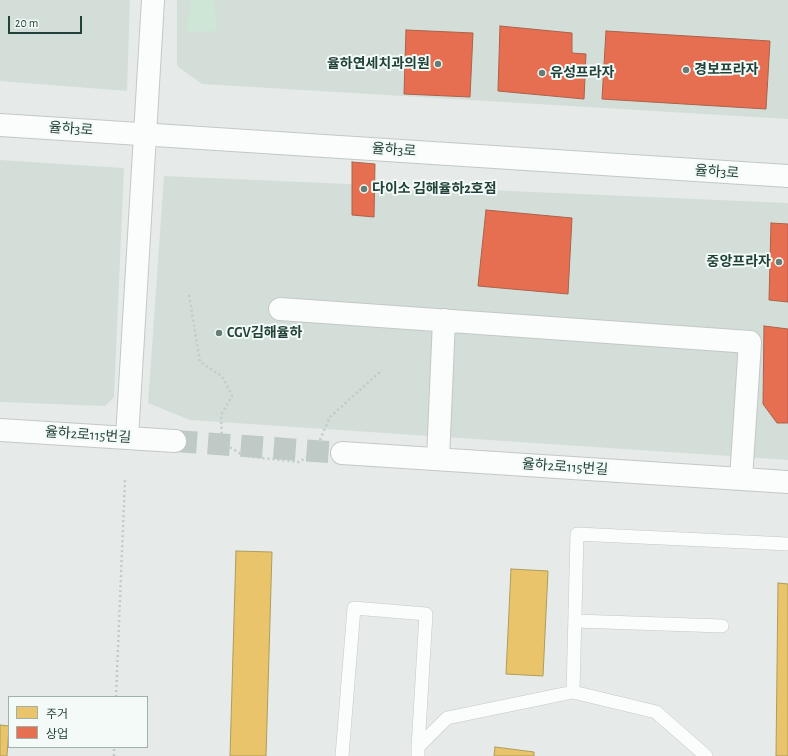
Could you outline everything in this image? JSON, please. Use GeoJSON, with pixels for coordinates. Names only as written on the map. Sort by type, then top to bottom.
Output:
{"type":"FeatureCollection","features":[{"type":"Feature","properties":{"kind":"street"},"geometry":{"type":"LineString","coordinates":[[127,438],[153,0]]}},
{"type":"Feature","properties":{"kind":"street","name":"율하3로"},"geometry":{"type":"LineString","coordinates":[[0,125],[788,176]]}},
{"type":"Feature","properties":{"kind":"street"},"geometry":{"type":"LineString","coordinates":[[280,308],[750,342],[741,479]]}},
{"type":"Feature","properties":{"kind":"street"},"geometry":{"type":"LineString","coordinates":[[438,459],[444,320]]}},
{"type":"Feature","properties":{"kind":"street","name":"율하2로115번길"},"geometry":{"type":"LineString","coordinates":[[0,430],[175,440]]}},
{"type":"Feature","properties":{"kind":"street","name":"율하2로115번길"},"geometry":{"type":"LineString","coordinates":[[342,453],[788,482]]}},
{"type":"Feature","properties":{"kind":"lane"},"geometry":{"type":"LineString","coordinates":[[573,692],[577,534],[788,544]]}},
{"type":"Feature","properties":{"kind":"lane"},"geometry":{"type":"LineString","coordinates":[[342,756],[354,608],[426,614],[418,751]]}},
{"type":"Feature","properties":{"kind":"lane"},"geometry":{"type":"LineString","coordinates":[[575,621],[722,626]]}},
{"type":"Feature","properties":{"kind":"lane"},"geometry":{"type":"LineString","coordinates":[[418,751],[447,718],[573,692],[656,712],[706,756]]}},
{"type":"Feature","properties":{"kind":"path"},"geometry":{"type":"LineString","coordinates":[[189,295],[200,362],[222,376],[232,396],[221,415],[222,442],[244,456],[299,462],[316,451],[330,417],[382,370]]}},
{"type":"Feature","properties":{"kind":"path"},"geometry":{"type":"LineString","coordinates":[[116,696],[125,479]]}},
{"type":"Feature","properties":{"kind":"shaded area"},"geometry":{"type":"Polygon","coordinates":[[[0,0],[130,0],[127,91],[0,81],[0,0]]]}},
{"type":"Feature","properties":{"kind":"shaded area"},"geometry":{"type":"Polygon","coordinates":[[[177,0],[788,0],[788,119],[202,84],[177,66],[177,0]]]}},
{"type":"Feature","properties":{"kind":"shaded area"},"geometry":{"type":"Polygon","coordinates":[[[0,160],[124,168],[114,397],[105,406],[0,402],[0,160]]]}},
{"type":"Feature","properties":{"kind":"shaded area"},"geometry":{"type":"Polygon","coordinates":[[[164,176],[788,203],[788,460],[190,420],[148,403],[164,176]]]}},
{"type":"Feature","properties":{"kind":"green space"},"geometry":{"type":"Polygon","coordinates":[[[191,0],[214,0],[217,31],[187,32],[191,0]]]}},
{"type":"Feature","properties":{"kind":"building: 주거"},"geometry":{"type":"Polygon","coordinates":[[[236,551],[272,552],[266,756],[230,756],[236,551]]]}},
{"type":"Feature","properties":{"kind":"building: 주거"},"geometry":{"type":"Polygon","coordinates":[[[511,569],[548,571],[543,676],[506,674],[511,569]]]}},
{"type":"Feature","properties":{"kind":"building: 주거"},"geometry":{"type":"Polygon","coordinates":[[[778,583],[788,584],[788,756],[776,756],[778,583]]]}},
{"type":"Feature","properties":{"kind":"building: 주거"},"geometry":{"type":"Polygon","coordinates":[[[0,725],[8,726],[7,756],[0,756],[0,725]]]}},
{"type":"Feature","properties":{"kind":"building: 주거"},"geometry":{"type":"Polygon","coordinates":[[[495,747],[534,752],[534,756],[494,756],[495,747]]]}},
{"type":"Feature","properties":{"kind":"building: 상업","name":"유성프라자"},"geometry":{"type":"Polygon","coordinates":[[[500,26],[572,33],[572,53],[586,54],[584,99],[498,91],[500,26]]]}},
{"type":"Feature","properties":{"kind":"building: 상업","name":"율하연세치과의원"},"geometry":{"type":"Polygon","coordinates":[[[406,30],[473,33],[470,97],[404,94],[406,30]]]}},
{"type":"Feature","properties":{"kind":"building: 상업","name":"경보프라자"},"geometry":{"type":"Polygon","coordinates":[[[606,31],[770,41],[766,109],[602,99],[606,31]]]}},
{"type":"Feature","properties":{"kind":"building: 상업","name":"다이소 김해율하2호점"},"geometry":{"type":"Polygon","coordinates":[[[352,162],[375,164],[374,217],[352,215],[352,162]]]}},
{"type":"Feature","properties":{"kind":"building: 상업"},"geometry":{"type":"Polygon","coordinates":[[[486,210],[572,218],[568,294],[478,286],[486,210]]]}},
{"type":"Feature","properties":{"kind":"building: 상업","name":"중앙프라자"},"geometry":{"type":"Polygon","coordinates":[[[771,223],[788,224],[788,302],[769,300],[771,223]]]}},
{"type":"Feature","properties":{"kind":"building: 상업"},"geometry":{"type":"Polygon","coordinates":[[[764,326],[788,329],[788,423],[777,423],[763,404],[764,326]]]}},
{"type":"Feature","properties":{"kind":"tunnel"},"geometry":{"type":"LineString","coordinates":[[175,441],[342,453]]}},
{"type":"Feature","properties":{"kind":"place","name":"율하연세치과의원"},"geometry":{"type":"Point","coordinates":[438,64]}},
{"type":"Feature","properties":{"kind":"place","name":"경보프라자"},"geometry":{"type":"Point","coordinates":[686,70]}},
{"type":"Feature","properties":{"kind":"place","name":"유성프라자"},"geometry":{"type":"Point","coordinates":[542,73]}},
{"type":"Feature","properties":{"kind":"place","name":"다이소 김해율하2호점"},"geometry":{"type":"Point","coordinates":[364,189]}},
{"type":"Feature","properties":{"kind":"place","name":"중앙프라자"},"geometry":{"type":"Point","coordinates":[779,262]}},
{"type":"Feature","properties":{"kind":"place","name":"CGV김해율하"},"geometry":{"type":"Point","coordinates":[219,333]}}]}
